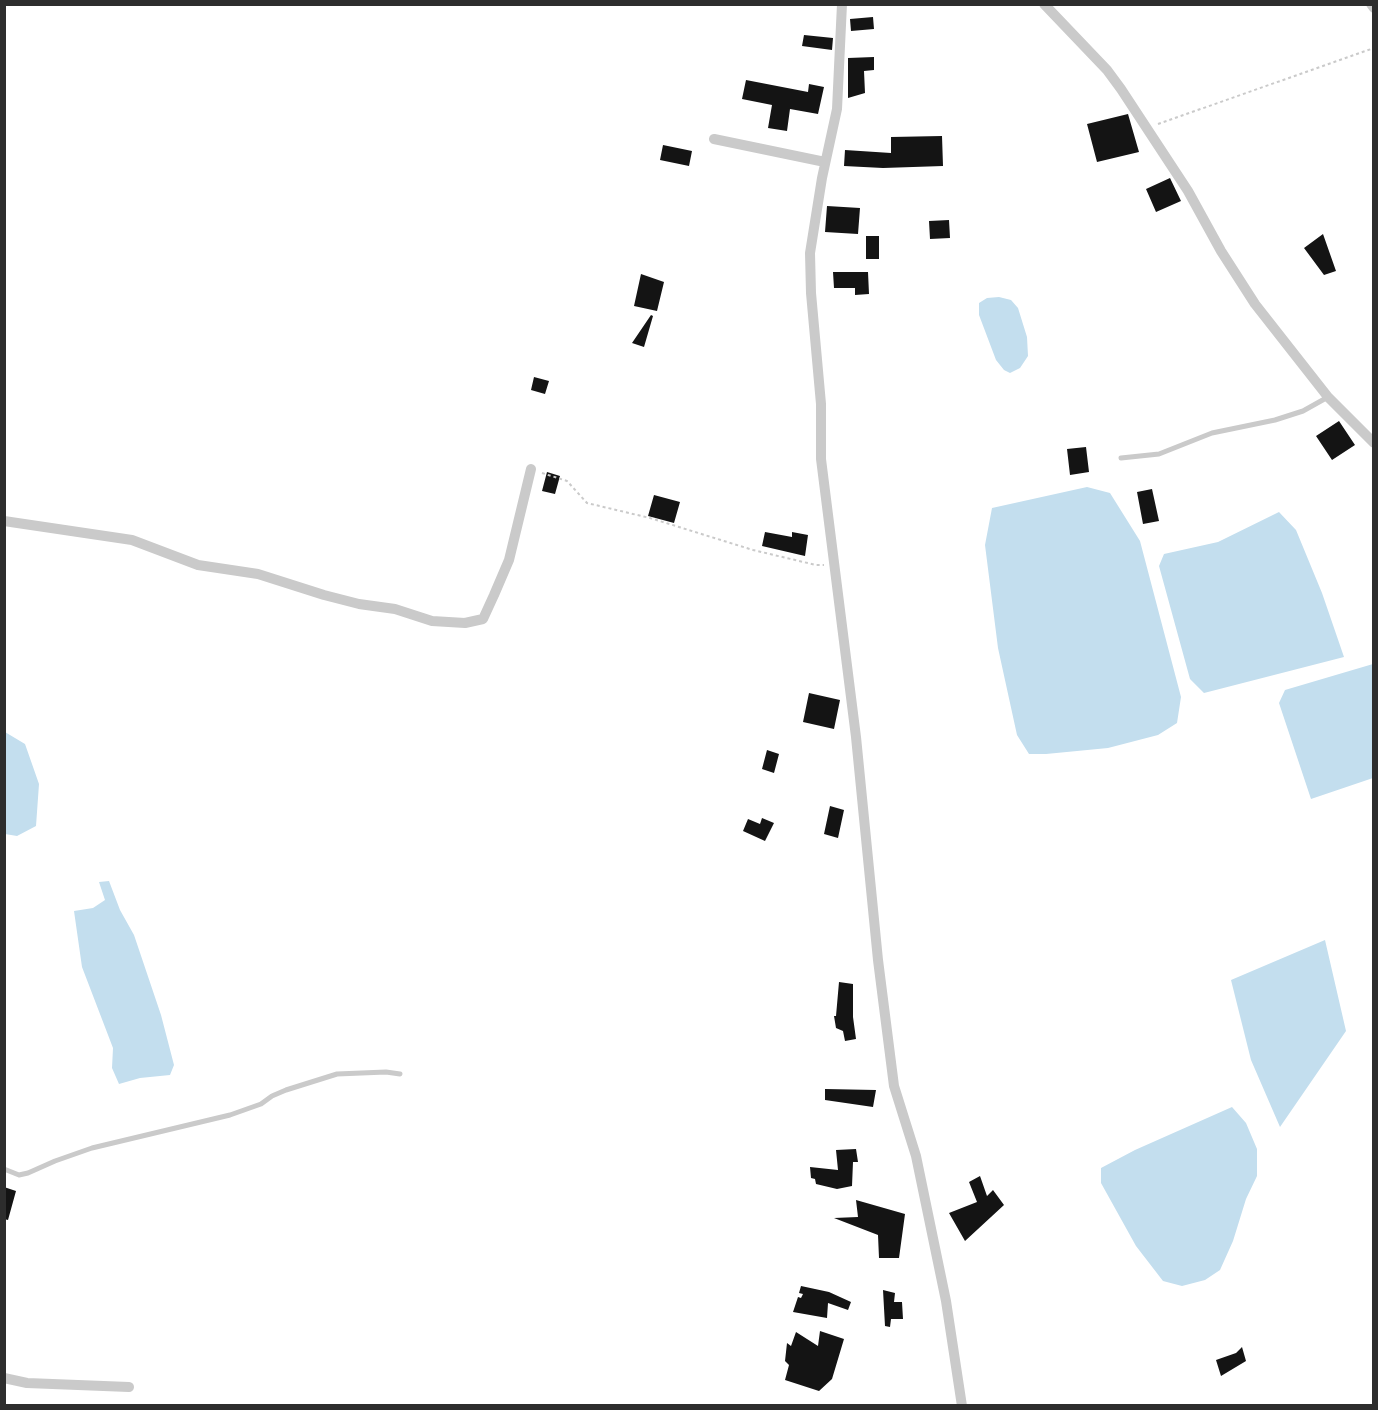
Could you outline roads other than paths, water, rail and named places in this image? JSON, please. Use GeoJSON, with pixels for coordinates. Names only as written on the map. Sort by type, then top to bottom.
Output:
{"type":"FeatureCollection","features":[{"type":"Feature","properties":{"kind":"street"},"geometry":{"type":"LineString","coordinates":[[842,4],[837,109],[825,162],[810,252],[820,404],[821,459],[856,737],[878,960],[894,1086],[916,1156],[946,1301],[962,1406]]}},
{"type":"Feature","properties":{"kind":"street"},"geometry":{"type":"LineString","coordinates":[[1044,4],[1107,70],[1188,191],[1238,280],[1328,397],[1374,443]]}},
{"type":"Feature","properties":{"kind":"street"},"geometry":{"type":"LineString","coordinates":[[714,139],[825,162]]}},
{"type":"Feature","properties":{"kind":"street"},"geometry":{"type":"LineString","coordinates":[[4,521],[132,540],[198,565],[258,574],[351,602],[395,609],[432,621],[465,623],[483,619],[509,560],[531,469]]}},
{"type":"Feature","properties":{"kind":"street"},"geometry":{"type":"LineString","coordinates":[[4,1378],[27,1383],[129,1387]]}},
{"type":"Feature","properties":{"kind":"lane"},"geometry":{"type":"LineString","coordinates":[[1120,459],[1159,454],[1212,433],[1275,420],[1303,411],[1328,397]]}},
{"type":"Feature","properties":{"kind":"lane"},"geometry":{"type":"LineString","coordinates":[[4,1168],[19,1175],[28,1173],[92,1148],[230,1115],[261,1104],[286,1090],[337,1074],[386,1072],[400,1074]]}},
{"type":"Feature","properties":{"kind":"water"},"geometry":{"type":"Polygon","coordinates":[[[999,297],[1011,300],[1018,308],[1027,337],[1028,356],[1020,368],[1010,373],[1004,370],[996,360],[979,315],[979,303],[987,298],[999,297]]]}},
{"type":"Feature","properties":{"kind":"water"},"geometry":{"type":"Polygon","coordinates":[[[1087,487],[1110,493],[1140,541],[1181,697],[1177,723],[1158,735],[1108,748],[1029,754],[1017,735],[998,648],[985,545],[992,508],[1087,487]]]}},
{"type":"Feature","properties":{"kind":"water"},"geometry":{"type":"Polygon","coordinates":[[[1279,512],[1296,530],[1322,593],[1344,657],[1204,693],[1190,679],[1159,566],[1164,554],[1218,542],[1279,512]]]}},
{"type":"Feature","properties":{"kind":"water"},"geometry":{"type":"Polygon","coordinates":[[[1373,664],[1373,778],[1311,799],[1279,703],[1285,690],[1373,664]]]}},
{"type":"Feature","properties":{"kind":"water"},"geometry":{"type":"Polygon","coordinates":[[[5,732],[25,744],[39,784],[36,826],[17,836],[5,834],[5,732]]]}},
{"type":"Feature","properties":{"kind":"water"},"geometry":{"type":"Polygon","coordinates":[[[109,881],[120,910],[134,935],[161,1015],[174,1065],[170,1075],[140,1078],[119,1084],[112,1068],[113,1048],[82,967],[74,911],[93,908],[105,900],[99,882],[109,881]]]}},
{"type":"Feature","properties":{"kind":"water"},"geometry":{"type":"Polygon","coordinates":[[[1325,940],[1346,1031],[1280,1127],[1251,1060],[1231,980],[1325,940]]]}},
{"type":"Feature","properties":{"kind":"water"},"geometry":{"type":"Polygon","coordinates":[[[1232,1107],[1246,1123],[1257,1149],[1257,1176],[1246,1199],[1233,1241],[1220,1270],[1205,1280],[1182,1286],[1163,1281],[1136,1246],[1101,1183],[1101,1168],[1135,1150],[1232,1107]]]}}]}
